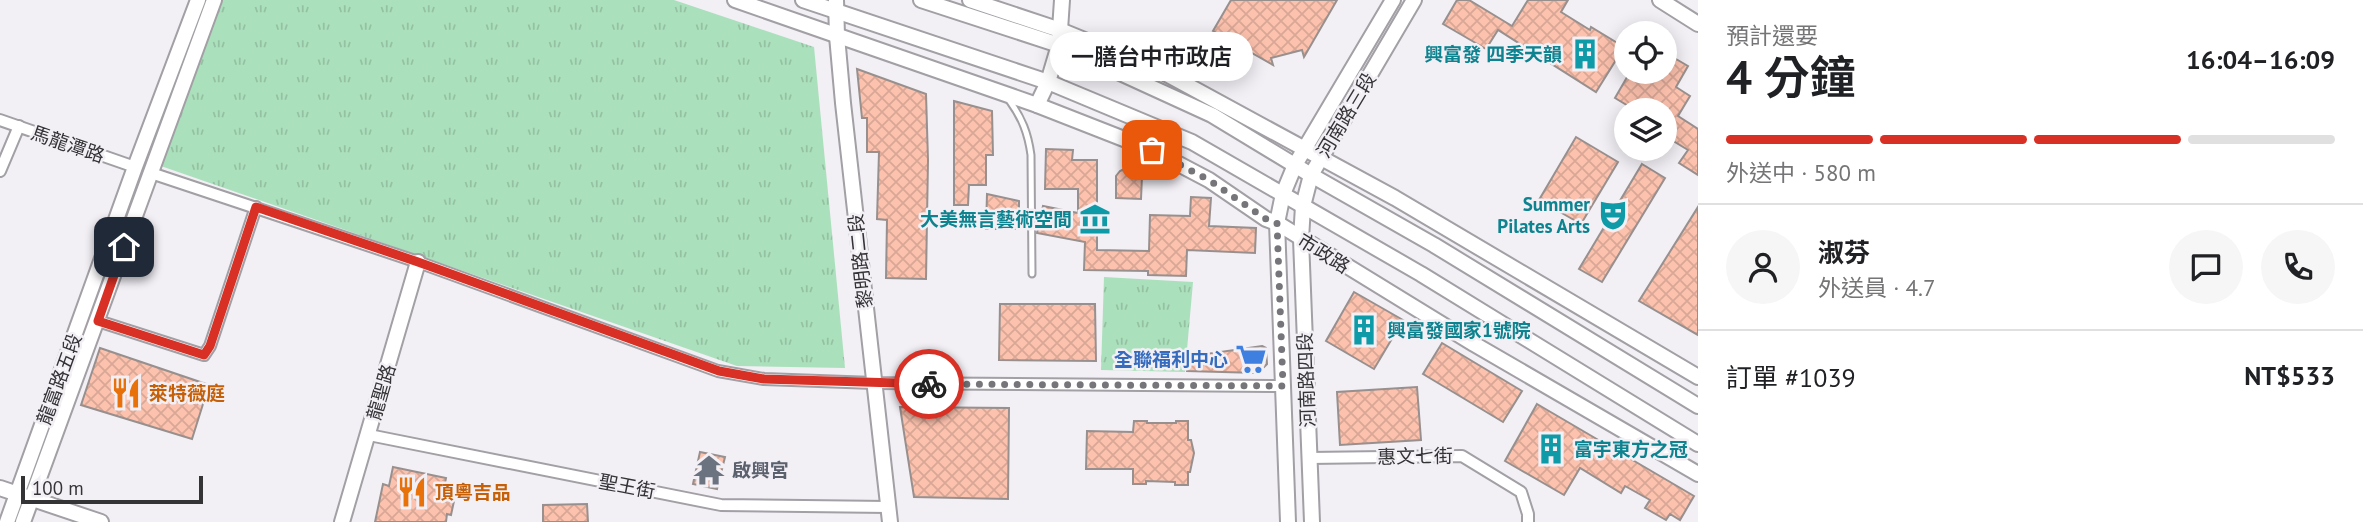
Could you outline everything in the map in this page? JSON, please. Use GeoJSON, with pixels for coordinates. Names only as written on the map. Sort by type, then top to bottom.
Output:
{"type":"FeatureCollection","features":[{"type":"Feature","properties":{"kind":"street","name":"龍富路五段"},"geometry":{"type":"LineString","coordinates":[[7,522],[198,0]]}},
{"type":"Feature","properties":{"kind":"street","name":"龍富路五段"},"geometry":{"type":"LineString","coordinates":[[23,522],[214,0]]}},
{"type":"Feature","properties":{"kind":"street","name":"市政路"},"geometry":{"type":"LineString","coordinates":[[735,0],[1037,105],[1152,150],[1209,180],[1266,219],[1277,223],[1474,344],[1698,474]]}},
{"type":"Feature","properties":{"kind":"street","name":"市政路"},"geometry":{"type":"LineString","coordinates":[[803,0],[836,6],[1048,82],[1192,142],[1421,274],[1698,444]]}},
{"type":"Feature","properties":{"kind":"street"},"geometry":{"type":"LineString","coordinates":[[921,0],[1060,38],[1163,72],[1322,157],[1698,377]]}},
{"type":"Feature","properties":{"kind":"street"},"geometry":{"type":"LineString","coordinates":[[970,0],[1060,38],[1212,115],[1434,245],[1698,406]]}},
{"type":"Feature","properties":{"kind":"street"},"geometry":{"type":"LineString","coordinates":[[1037,105],[1048,82],[1060,38],[1062,0]]}},
{"type":"Feature","properties":{"kind":"street","name":"河南路三段"},"geometry":{"type":"LineString","coordinates":[[1295,165],[1393,0]]}},
{"type":"Feature","properties":{"kind":"street","name":"河南路三段"},"geometry":{"type":"LineString","coordinates":[[1301,239],[1303,206],[1311,175],[1414,0]]}},
{"type":"Feature","properties":{"kind":"street"},"geometry":{"type":"LineString","coordinates":[[1660,0],[1698,23]]}},
{"type":"Feature","properties":{"kind":"street","name":"黎明路二段"},"geometry":{"type":"LineString","coordinates":[[836,6],[836,36],[889,515]]}},
{"type":"Feature","properties":{"kind":"street","name":"馬龍潭路"},"geometry":{"type":"LineString","coordinates":[[0,120],[135,167]]}},
{"type":"Feature","properties":{"kind":"street"},"geometry":{"type":"LineString","coordinates":[[0,171],[19,127]]}},
{"type":"Feature","properties":{"kind":"street","name":"河南路四段"},"geometry":{"type":"LineString","coordinates":[[1288,522],[1277,223],[1283,194],[1295,165]]}},
{"type":"Feature","properties":{"kind":"street"},"geometry":{"type":"LineString","coordinates":[[150,173],[418,262],[719,371],[764,379],[874,383],[1283,386]]}},
{"type":"Feature","properties":{"kind":"street"},"geometry":{"type":"LineString","coordinates":[[98,321],[204,355],[210,346],[256,207]]}},
{"type":"Feature","properties":{"kind":"street","name":"河南路四段"},"geometry":{"type":"LineString","coordinates":[[1301,239],[1312,522]]}},
{"type":"Feature","properties":{"kind":"street","name":"龍聖路"},"geometry":{"type":"LineString","coordinates":[[342,522],[418,262]]}},
{"type":"Feature","properties":{"kind":"street","name":"聖王街"},"geometry":{"type":"LineString","coordinates":[[369,435],[721,505],[889,515]]}},
{"type":"Feature","properties":{"kind":"street","name":"惠文七街"},"geometry":{"type":"LineString","coordinates":[[1309,458],[1462,456],[1521,492],[1528,522]]}},
{"type":"Feature","properties":{"kind":"street"},"geometry":{"type":"LineString","coordinates":[[0,488],[101,522]]}},
{"type":"Feature","properties":{"kind":"lane"},"geometry":{"type":"LineString","coordinates":[[1006,94],[1021,116],[1031,155],[1032,274]]}},
{"type":"Feature","properties":{"kind":"green space"},"geometry":{"type":"Polygon","coordinates":[[[220,0],[674,0],[814,47],[845,368],[737,366],[158,165],[220,0]]]}},
{"type":"Feature","properties":{"kind":"green space"},"geometry":{"type":"Polygon","coordinates":[[[1104,277],[1193,282],[1185,372],[1101,370],[1104,277]]]}},
{"type":"Feature","properties":{"kind":"building"},"geometry":{"type":"Polygon","coordinates":[[[1231,0],[1337,0],[1304,57],[1302,50],[1271,58],[1273,65],[1213,31],[1231,0]]]}},
{"type":"Feature","properties":{"kind":"building"},"geometry":{"type":"Polygon","coordinates":[[[1457,0],[1469,0],[1512,26],[1528,0],[1568,0],[1561,12],[1614,41],[1614,63],[1596,92],[1498,30],[1486,49],[1443,24],[1457,0]]]}},
{"type":"Feature","properties":{"kind":"building"},"geometry":{"type":"Polygon","coordinates":[[[1677,60],[1688,66],[1676,87],[1690,96],[1678,116],[1698,129],[1698,175],[1679,163],[1688,150],[1677,143],[1677,98],[1615,98],[1623,84],[1677,84],[1677,60]]]}},
{"type":"Feature","properties":{"kind":"building"},"geometry":{"type":"Polygon","coordinates":[[[857,69],[926,94],[926,279],[886,278],[887,220],[877,219],[879,152],[867,152],[867,118],[862,118],[857,69]]]}},
{"type":"Feature","properties":{"kind":"building"},"geometry":{"type":"Polygon","coordinates":[[[954,101],[992,111],[993,155],[986,155],[986,185],[969,185],[968,205],[954,205],[954,101]]]}},
{"type":"Feature","properties":{"kind":"building"},"geometry":{"type":"Polygon","coordinates":[[[1576,137],[1618,162],[1581,224],[1539,200],[1576,137]]]}},
{"type":"Feature","properties":{"kind":"building"},"geometry":{"type":"Polygon","coordinates":[[[1046,149],[1073,150],[1072,160],[1097,160],[1097,250],[1149,251],[1150,215],[1190,216],[1191,197],[1211,198],[1209,226],[1256,228],[1255,253],[1187,250],[1186,276],[1148,275],[1148,271],[1084,270],[1085,242],[1037,233],[1043,206],[1078,213],[1078,189],[1045,189],[1046,149]]]}},
{"type":"Feature","properties":{"kind":"building"},"geometry":{"type":"Polygon","coordinates":[[[1642,164],[1665,178],[1602,282],[1579,269],[1642,164]]]}},
{"type":"Feature","properties":{"kind":"building"},"geometry":{"type":"Polygon","coordinates":[[[1126,168],[1135,168],[1142,176],[1141,199],[1116,198],[1116,176],[1126,168]]]}},
{"type":"Feature","properties":{"kind":"building"},"geometry":{"type":"Polygon","coordinates":[[[987,194],[1019,201],[1019,229],[986,229],[987,194]]]}},
{"type":"Feature","properties":{"kind":"building"},"geometry":{"type":"Polygon","coordinates":[[[1698,207],[1698,335],[1639,301],[1698,207]]]}},
{"type":"Feature","properties":{"kind":"building","name":"興富發國家1號院"},"geometry":{"type":"Polygon","coordinates":[[[1354,292],[1403,320],[1374,369],[1326,341],[1354,292]]]}},
{"type":"Feature","properties":{"kind":"building"},"geometry":{"type":"Polygon","coordinates":[[[1000,304],[1095,304],[1096,361],[999,360],[1000,304]]]}},
{"type":"Feature","properties":{"kind":"building"},"geometry":{"type":"Polygon","coordinates":[[[1442,343],[1522,391],[1503,422],[1423,374],[1442,343]]]}},
{"type":"Feature","properties":{"kind":"building"},"geometry":{"type":"Polygon","coordinates":[[[1262,346],[1266,348],[1267,364],[1258,373],[1187,371],[1185,357],[1262,346]]]}},
{"type":"Feature","properties":{"kind":"building"},"geometry":{"type":"Polygon","coordinates":[[[100,348],[209,385],[192,439],[81,405],[100,348]]]}},
{"type":"Feature","properties":{"kind":"building"},"geometry":{"type":"Polygon","coordinates":[[[1417,387],[1421,440],[1340,445],[1337,392],[1417,387]]]}},
{"type":"Feature","properties":{"kind":"building"},"geometry":{"type":"Polygon","coordinates":[[[1537,404],[1694,496],[1680,520],[1670,514],[1666,520],[1645,508],[1650,500],[1625,486],[1621,493],[1580,468],[1564,495],[1505,461],[1537,404]]]}},
{"type":"Feature","properties":{"kind":"building"},"geometry":{"type":"Polygon","coordinates":[[[900,407],[1009,408],[1008,499],[914,497],[900,407]]]}},
{"type":"Feature","properties":{"kind":"building"},"geometry":{"type":"Polygon","coordinates":[[[1134,421],[1188,421],[1188,440],[1191,440],[1194,453],[1188,472],[1188,485],[1146,481],[1146,484],[1133,484],[1133,469],[1086,469],[1087,431],[1133,432],[1134,421]]]}},
{"type":"Feature","properties":{"kind":"building","name":"啟興宮"},"geometry":{"type":"Polygon","coordinates":[[[700,452],[725,457],[717,489],[693,484],[700,452]]]}},
{"type":"Feature","properties":{"kind":"building","name":"頂粵吉品"},"geometry":{"type":"Polygon","coordinates":[[[393,467],[446,478],[442,498],[454,501],[451,515],[447,514],[446,522],[375,522],[383,484],[389,486],[393,467]]]}},
{"type":"Feature","properties":{"kind":"building"},"geometry":{"type":"Polygon","coordinates":[[[587,504],[588,522],[543,522],[543,505],[587,504]]]}},
{"type":"Feature","properties":{"kind":"way so far"},"geometry":{"type":"LineString","coordinates":[[929,384],[1283,386],[1277,223],[1266,219],[1209,180],[1152,150]]}},
{"type":"Feature","properties":{"kind":"place","name":"興富發 四季天韻"},"geometry":{"type":"Point","coordinates":[1585,54]}},
{"type":"Feature","properties":{"kind":"place","name":"一膳台中市政店"},"geometry":{"type":"Point","coordinates":[1152,150]}},
{"type":"Feature","properties":{"kind":"place","name":"Summer Pilates Arts"},"geometry":{"type":"Point","coordinates":[1613,215]}},
{"type":"Feature","properties":{"kind":"place","name":"大美無言藝術空間"},"geometry":{"type":"Point","coordinates":[1095,219]}},
{"type":"Feature","properties":{"kind":"place","name":"興富發國家1號院"},"geometry":{"type":"Point","coordinates":[1364,330]}},
{"type":"Feature","properties":{"kind":"place","name":"全聯福利中心"},"geometry":{"type":"Point","coordinates":[1251,359]}},
{"type":"Feature","properties":{"kind":"place","name":"萊特薇庭"},"geometry":{"type":"Point","coordinates":[126,393]}},
{"type":"Feature","properties":{"kind":"place","name":"富宇東方之冠"},"geometry":{"type":"Point","coordinates":[1551,449]}},
{"type":"Feature","properties":{"kind":"place","name":"啟興宮"},"geometry":{"type":"Point","coordinates":[709,470]}},
{"type":"Feature","properties":{"kind":"place","name":"頂粵吉品"},"geometry":{"type":"Point","coordinates":[412,492]}},
{"type":"Feature","properties":{"kind":"route"},"geometry":{"type":"LineString","coordinates":[[124,247],[98,321],[204,355],[210,346],[256,207],[418,262],[719,371],[764,379],[929,384]]}}]}
